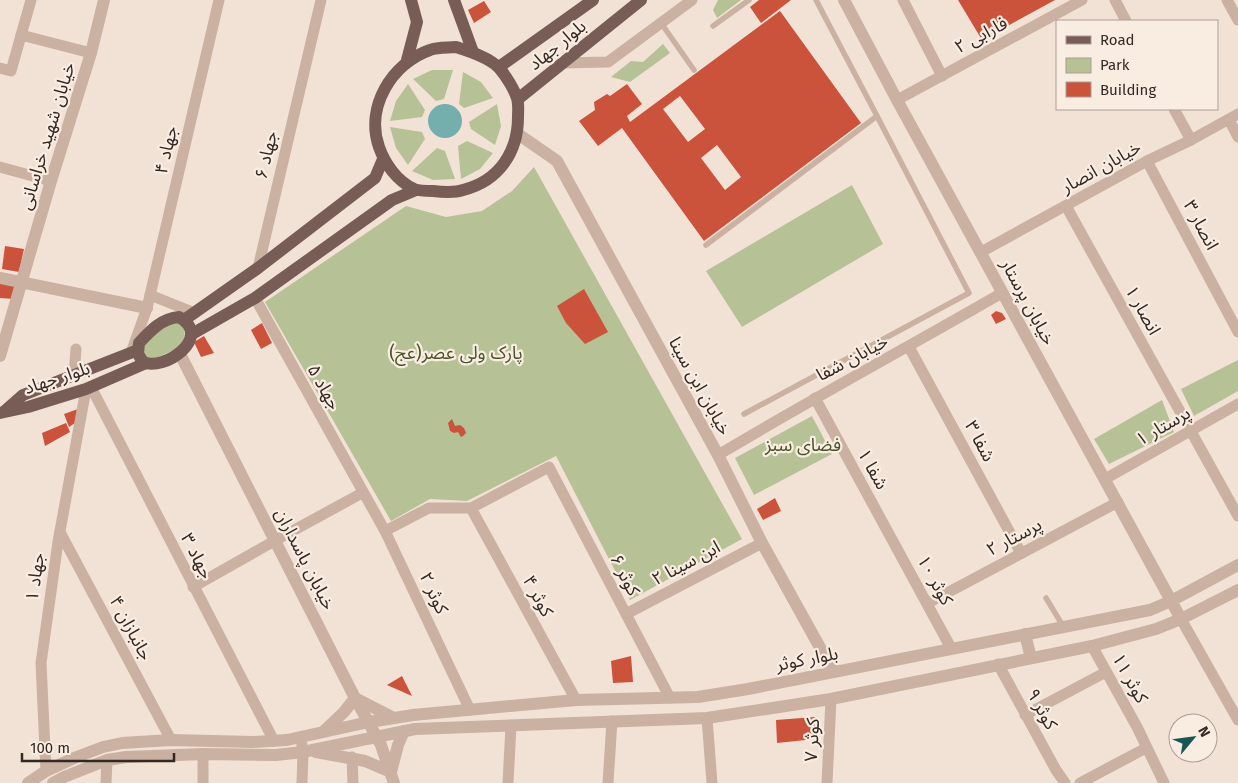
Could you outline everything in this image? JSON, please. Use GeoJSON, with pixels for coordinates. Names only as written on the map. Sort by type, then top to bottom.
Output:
{"type":"FeatureCollection","features":[{"type":"Feature","properties":{"kind":"main road"},"geometry":{"type":"LineString","coordinates":[[407,60],[417,22],[411,0]]}},
{"type":"Feature","properties":{"kind":"main road"},"geometry":{"type":"LineString","coordinates":[[454,0],[473,52]]}},
{"type":"Feature","properties":{"kind":"main road","name":"بلوار جهاد"},"geometry":{"type":"LineString","coordinates":[[499,67],[593,0]]}},
{"type":"Feature","properties":{"kind":"main road","name":"بلوار جهاد"},"geometry":{"type":"LineString","coordinates":[[518,99],[641,0]]}},
{"type":"Feature","properties":{"kind":"main road"},"geometry":{"type":"LineString","coordinates":[[192,334],[255,298],[392,200],[416,190],[462,191],[479,184],[498,171],[510,155],[518,134],[518,99],[499,67],[473,52],[456,47],[431,49],[407,60],[381,94],[375,115],[376,138],[383,159],[397,177],[416,190]]}},
{"type":"Feature","properties":{"kind":"main road"},"geometry":{"type":"LineString","coordinates":[[146,364],[134,351],[139,343],[157,325],[174,318],[189,317],[258,268],[375,178],[383,159]]}},
{"type":"Feature","properties":{"kind":"main road"},"geometry":{"type":"LineString","coordinates":[[179,352],[190,341],[192,334],[189,317]]}},
{"type":"Feature","properties":{"kind":"main road","name":"بلوار جهاد"},"geometry":{"type":"LineString","coordinates":[[2,412],[23,395],[134,351]]}},
{"type":"Feature","properties":{"kind":"main road","name":"بلوار جهاد"},"geometry":{"type":"LineString","coordinates":[[2,412],[28,407],[88,388],[146,364],[160,363],[179,352]]}},
{"type":"Feature","properties":{"kind":"street"},"geometry":{"type":"LineString","coordinates":[[0,68],[11,71],[31,0]]}},
{"type":"Feature","properties":{"kind":"street","name":"خیابان شهید خراسانی"},"geometry":{"type":"LineString","coordinates":[[0,356],[91,53],[104,0]]}},
{"type":"Feature","properties":{"kind":"street","name":"جهاد ۴"},"geometry":{"type":"LineString","coordinates":[[134,351],[149,302],[219,0]]}},
{"type":"Feature","properties":{"kind":"street","name":"جهاد ۶"},"geometry":{"type":"LineString","coordinates":[[258,268],[321,0]]}},
{"type":"Feature","properties":{"kind":"street"},"geometry":{"type":"LineString","coordinates":[[563,63],[608,62],[692,0]]}},
{"type":"Feature","properties":{"kind":"street","name":"خیابان پرستار"},"geometry":{"type":"LineString","coordinates":[[844,0],[1181,620]]}},
{"type":"Feature","properties":{"kind":"street"},"geometry":{"type":"LineString","coordinates":[[903,0],[942,76]]}},
{"type":"Feature","properties":{"kind":"street","name":"فارابی ۲"},"geometry":{"type":"LineString","coordinates":[[897,100],[1082,0]]}},
{"type":"Feature","properties":{"kind":"street"},"geometry":{"type":"LineString","coordinates":[[1115,0],[1125,20]]}},
{"type":"Feature","properties":{"kind":"street"},"geometry":{"type":"LineString","coordinates":[[1227,0],[1238,20]]}},
{"type":"Feature","properties":{"kind":"street"},"geometry":{"type":"LineString","coordinates":[[21,35],[91,53]]}},
{"type":"Feature","properties":{"kind":"street"},"geometry":{"type":"LineString","coordinates":[[1175,110],[1191,140]]}},
{"type":"Feature","properties":{"kind":"street"},"geometry":{"type":"LineString","coordinates":[[1233,117],[1238,137]]}},
{"type":"Feature","properties":{"kind":"street","name":"خیابان انصار"},"geometry":{"type":"LineString","coordinates":[[981,252],[1147,161],[1233,117]]}},
{"type":"Feature","properties":{"kind":"street","name":"خیابان ابن سینا"},"geometry":{"type":"LineString","coordinates":[[518,134],[557,161],[718,455],[762,543],[833,671]]}},
{"type":"Feature","properties":{"kind":"street","name":"انصار ۳"},"geometry":{"type":"LineString","coordinates":[[1147,161],[1238,332]]}},
{"type":"Feature","properties":{"kind":"street"},"geometry":{"type":"LineString","coordinates":[[0,167],[51,181]]}},
{"type":"Feature","properties":{"kind":"street","name":"انصار ۱"},"geometry":{"type":"LineString","coordinates":[[1066,206],[1238,516]]}},
{"type":"Feature","properties":{"kind":"street"},"geometry":{"type":"LineString","coordinates":[[0,278],[149,302],[189,317]]}},
{"type":"Feature","properties":{"kind":"street","name":"خیابان شفا"},"geometry":{"type":"LineString","coordinates":[[718,455],[814,398],[1002,293]]}},
{"type":"Feature","properties":{"kind":"street","name":"جهاد ۵"},"geometry":{"type":"LineString","coordinates":[[255,298],[362,493]]}},
{"type":"Feature","properties":{"kind":"street","name":"شفا ۳"},"geometry":{"type":"LineString","coordinates":[[909,346],[1021,552]]}},
{"type":"Feature","properties":{"kind":"street"},"geometry":{"type":"LineString","coordinates":[[74,376],[76,350]]}},
{"type":"Feature","properties":{"kind":"street","name":"خیابان پاسداران"},"geometry":{"type":"LineString","coordinates":[[179,352],[369,722],[392,778]]}},
{"type":"Feature","properties":{"kind":"street","name":"جهاد ۱"},"geometry":{"type":"LineString","coordinates":[[46,771],[41,663],[60,532],[88,388]]}},
{"type":"Feature","properties":{"kind":"street","name":"جهاد ۳"},"geometry":{"type":"LineString","coordinates":[[88,388],[274,741]]}},
{"type":"Feature","properties":{"kind":"street","name":"شفا ۱"},"geometry":{"type":"LineString","coordinates":[[814,398],[887,530]]}},
{"type":"Feature","properties":{"kind":"street","name":"پرستار ۱"},"geometry":{"type":"LineString","coordinates":[[1105,478],[1238,404]]}},
{"type":"Feature","properties":{"kind":"street","name":"کوثر ۶"},"geometry":{"type":"LineString","coordinates":[[471,508],[549,467],[670,698]]}},
{"type":"Feature","properties":{"kind":"street"},"geometry":{"type":"LineString","coordinates":[[193,587],[362,493]]}},
{"type":"Feature","properties":{"kind":"street","name":"کوثر ۲"},"geometry":{"type":"LineString","coordinates":[[362,493],[385,531],[470,710]]}},
{"type":"Feature","properties":{"kind":"street","name":"پرستار ۲"},"geometry":{"type":"LineString","coordinates":[[928,603],[1118,502]]}},
{"type":"Feature","properties":{"kind":"street"},"geometry":{"type":"LineString","coordinates":[[385,531],[429,508],[471,508]]}},
{"type":"Feature","properties":{"kind":"street","name":"کوثر ۴"},"geometry":{"type":"LineString","coordinates":[[471,508],[576,700]]}},
{"type":"Feature","properties":{"kind":"street","name":"کوثر ۱۰"},"geometry":{"type":"LineString","coordinates":[[887,530],[951,648]]}},
{"type":"Feature","properties":{"kind":"street","name":"جانبازان ۴"},"geometry":{"type":"LineString","coordinates":[[60,532],[171,740]]}},
{"type":"Feature","properties":{"kind":"street","name":"ابن سینا ۲"},"geometry":{"type":"LineString","coordinates":[[626,614],[762,543]]}},
{"type":"Feature","properties":{"kind":"street","name":"بلوار کوثر"},"geometry":{"type":"LineString","coordinates":[[28,783],[46,771],[74,758],[103,746],[122,743],[171,740],[224,742],[301,739],[369,722],[412,715],[576,700],[698,697],[748,689],[1150,610],[1171,601],[1238,565]]}},
{"type":"Feature","properties":{"kind":"street"},"geometry":{"type":"LineString","coordinates":[[54,783],[64,777],[108,760],[126,757],[203,754],[276,755],[307,751],[409,730],[612,720],[707,718],[831,698],[1092,646],[1156,629],[1181,620],[1238,590]]}},
{"type":"Feature","properties":{"kind":"street"},"geometry":{"type":"LineString","coordinates":[[1181,620],[1238,720]]}},
{"type":"Feature","properties":{"kind":"street"},"geometry":{"type":"LineString","coordinates":[[1025,634],[1030,658]]}},
{"type":"Feature","properties":{"kind":"street","name":"کوثر ۱۱"},"geometry":{"type":"LineString","coordinates":[[1092,646],[1137,727],[1164,783]]}},
{"type":"Feature","properties":{"kind":"street","name":"کوثر ۹"},"geometry":{"type":"LineString","coordinates":[[998,664],[1065,783]]}},
{"type":"Feature","properties":{"kind":"street"},"geometry":{"type":"LineString","coordinates":[[1025,715],[1106,672]]}},
{"type":"Feature","properties":{"kind":"street"},"geometry":{"type":"LineString","coordinates":[[322,733],[344,712],[355,698],[394,718]]}},
{"type":"Feature","properties":{"kind":"street","name":"کوثر ۷"},"geometry":{"type":"LineString","coordinates":[[827,783],[831,698]]}},
{"type":"Feature","properties":{"kind":"street"},"geometry":{"type":"LineString","coordinates":[[307,751],[365,761],[392,778],[398,745],[409,730],[412,715]]}},
{"type":"Feature","properties":{"kind":"street"},"geometry":{"type":"LineString","coordinates":[[707,718],[712,783]]}},
{"type":"Feature","properties":{"kind":"street"},"geometry":{"type":"LineString","coordinates":[[608,783],[612,720]]}},
{"type":"Feature","properties":{"kind":"street"},"geometry":{"type":"LineString","coordinates":[[508,783],[512,726]]}},
{"type":"Feature","properties":{"kind":"street"},"geometry":{"type":"LineString","coordinates":[[301,739],[307,751],[302,783]]}},
{"type":"Feature","properties":{"kind":"street"},"geometry":{"type":"LineString","coordinates":[[1080,783],[1146,748]]}},
{"type":"Feature","properties":{"kind":"street"},"geometry":{"type":"LineString","coordinates":[[203,754],[203,783]]}},
{"type":"Feature","properties":{"kind":"street"},"geometry":{"type":"LineString","coordinates":[[352,758],[353,783]]}},
{"type":"Feature","properties":{"kind":"street"},"geometry":{"type":"LineString","coordinates":[[106,783],[108,760]]}},
{"type":"Feature","properties":{"kind":"lane"},"geometry":{"type":"LineString","coordinates":[[713,26],[749,0]]}},
{"type":"Feature","properties":{"kind":"lane"},"geometry":{"type":"LineString","coordinates":[[744,414],[969,293],[816,0]]}},
{"type":"Feature","properties":{"kind":"lane"},"geometry":{"type":"LineString","coordinates":[[660,23],[694,70]]}},
{"type":"Feature","properties":{"kind":"lane"},"geometry":{"type":"LineString","coordinates":[[706,245],[877,116]]}},
{"type":"Feature","properties":{"kind":"lane"},"geometry":{"type":"LineString","coordinates":[[1046,598],[1063,626]]}},
{"type":"Feature","properties":{"kind":"green space"},"geometry":{"type":"Polygon","coordinates":[[[718,0],[741,0],[717,18],[713,10],[718,0]]]}},
{"type":"Feature","properties":{"kind":"green space"},"geometry":{"type":"Polygon","coordinates":[[[663,44],[670,53],[630,82],[611,77],[631,61],[643,62],[663,44]]]}},
{"type":"Feature","properties":{"kind":"green space"},"geometry":{"type":"Polygon","coordinates":[[[432,70],[453,70],[444,99],[436,101],[413,79],[432,70]]]}},
{"type":"Feature","properties":{"kind":"green space"},"geometry":{"type":"Polygon","coordinates":[[[463,72],[481,82],[493,98],[464,108],[459,104],[463,72]]]}},
{"type":"Feature","properties":{"kind":"green space"},"geometry":{"type":"Polygon","coordinates":[[[408,84],[425,110],[422,117],[390,121],[396,101],[408,84]]]}},
{"type":"Feature","properties":{"kind":"green space"},"geometry":{"type":"Polygon","coordinates":[[[497,104],[501,126],[495,145],[471,129],[469,122],[497,104]]]}},
{"type":"Feature","properties":{"kind":"green space"},"geometry":{"type":"Polygon","coordinates":[[[390,127],[422,132],[425,139],[408,165],[396,148],[390,127]]]}},
{"type":"Feature","properties":{"kind":"green space"},"geometry":{"type":"Polygon","coordinates":[[[467,141],[493,153],[480,169],[461,179],[458,146],[467,141]]]}},
{"type":"Feature","properties":{"kind":"green space"},"geometry":{"type":"Polygon","coordinates":[[[437,148],[445,151],[455,179],[433,180],[412,171],[437,148]]]}},
{"type":"Feature","properties":{"kind":"green space","name":"پارک ولی عصر(عج)"},"geometry":{"type":"Polygon","coordinates":[[[534,167],[742,539],[630,600],[556,456],[467,501],[430,499],[391,521],[265,302],[406,206],[446,217],[482,211],[512,191],[534,167]]]}},
{"type":"Feature","properties":{"kind":"green space"},"geometry":{"type":"Polygon","coordinates":[[[852,185],[883,244],[742,327],[706,271],[852,185]]]}},
{"type":"Feature","properties":{"kind":"green space"},"geometry":{"type":"Polygon","coordinates":[[[184,322],[185,345],[147,362],[140,343],[158,326],[184,322]]]}},
{"type":"Feature","properties":{"kind":"green space"},"geometry":{"type":"Polygon","coordinates":[[[1238,360],[1238,391],[1194,416],[1181,389],[1238,360]]]}},
{"type":"Feature","properties":{"kind":"green space"},"geometry":{"type":"Polygon","coordinates":[[[1162,400],[1174,432],[1109,464],[1094,439],[1162,400]]]}},
{"type":"Feature","properties":{"kind":"green space","name":"فضای سبز"},"geometry":{"type":"Polygon","coordinates":[[[812,416],[832,454],[754,495],[735,458],[812,416]]]}},
{"type":"Feature","properties":{"kind":"water"},"geometry":{"type":"Polygon","coordinates":[[[445,104],[452,105],[457,109],[461,114],[461,128],[457,133],[452,137],[445,138],[438,137],[433,133],[429,128],[428,121],[429,114],[433,109],[438,105],[445,104]]]}},
{"type":"Feature","properties":{"kind":"building"},"geometry":{"type":"Polygon","coordinates":[[[759,0],[791,0],[761,23],[750,7],[759,0]]]}},
{"type":"Feature","properties":{"kind":"building"},"geometry":{"type":"Polygon","coordinates":[[[958,0],[1055,0],[982,40],[958,0]]]}},
{"type":"Feature","properties":{"kind":"building"},"geometry":{"type":"Polygon","coordinates":[[[484,1],[491,12],[474,23],[468,10],[484,1]]]}},
{"type":"Feature","properties":{"kind":"building"},"geometry":{"type":"Polygon","coordinates":[[[780,11],[861,123],[704,241],[622,128],[598,146],[579,121],[595,110],[594,102],[607,94],[610,96],[627,84],[642,104],[627,116],[630,122],[780,11]],[[680,96],[663,109],[688,142],[705,129],[680,96]],[[717,145],[701,158],[725,190],[741,177],[717,145]]]}},
{"type":"Feature","properties":{"kind":"building"},"geometry":{"type":"Polygon","coordinates":[[[5,246],[24,249],[19,272],[2,269],[5,246]]]}},
{"type":"Feature","properties":{"kind":"building"},"geometry":{"type":"Polygon","coordinates":[[[0,282],[16,284],[14,299],[0,298],[0,282]]]}},
{"type":"Feature","properties":{"kind":"building"},"geometry":{"type":"Polygon","coordinates":[[[584,289],[608,332],[585,344],[566,323],[557,306],[584,289]]]}},
{"type":"Feature","properties":{"kind":"building"},"geometry":{"type":"Polygon","coordinates":[[[996,311],[1002,313],[1006,319],[996,324],[991,315],[996,311]]]}},
{"type":"Feature","properties":{"kind":"building"},"geometry":{"type":"Polygon","coordinates":[[[262,323],[272,343],[261,349],[251,330],[262,323]]]}},
{"type":"Feature","properties":{"kind":"building"},"geometry":{"type":"Polygon","coordinates":[[[204,336],[214,353],[201,357],[194,342],[204,336]]]}},
{"type":"Feature","properties":{"kind":"building"},"geometry":{"type":"Polygon","coordinates":[[[78,409],[78,421],[69,427],[64,414],[78,409]]]}},
{"type":"Feature","properties":{"kind":"building"},"geometry":{"type":"Polygon","coordinates":[[[452,419],[455,426],[460,425],[464,428],[466,433],[463,436],[461,437],[458,432],[450,431],[448,423],[452,419]]]}},
{"type":"Feature","properties":{"kind":"building"},"geometry":{"type":"Polygon","coordinates":[[[66,423],[70,432],[45,446],[42,433],[66,423]]]}},
{"type":"Feature","properties":{"kind":"building"},"geometry":{"type":"Polygon","coordinates":[[[775,498],[781,511],[763,520],[757,509],[775,498]]]}},
{"type":"Feature","properties":{"kind":"building"},"geometry":{"type":"Polygon","coordinates":[[[631,656],[633,682],[613,683],[611,661],[631,656]]]}},
{"type":"Feature","properties":{"kind":"building"},"geometry":{"type":"Polygon","coordinates":[[[402,676],[412,696],[387,685],[402,676]]]}},
{"type":"Feature","properties":{"kind":"building"},"geometry":{"type":"Polygon","coordinates":[[[815,717],[815,739],[777,743],[776,720],[815,717]]]}}]}
